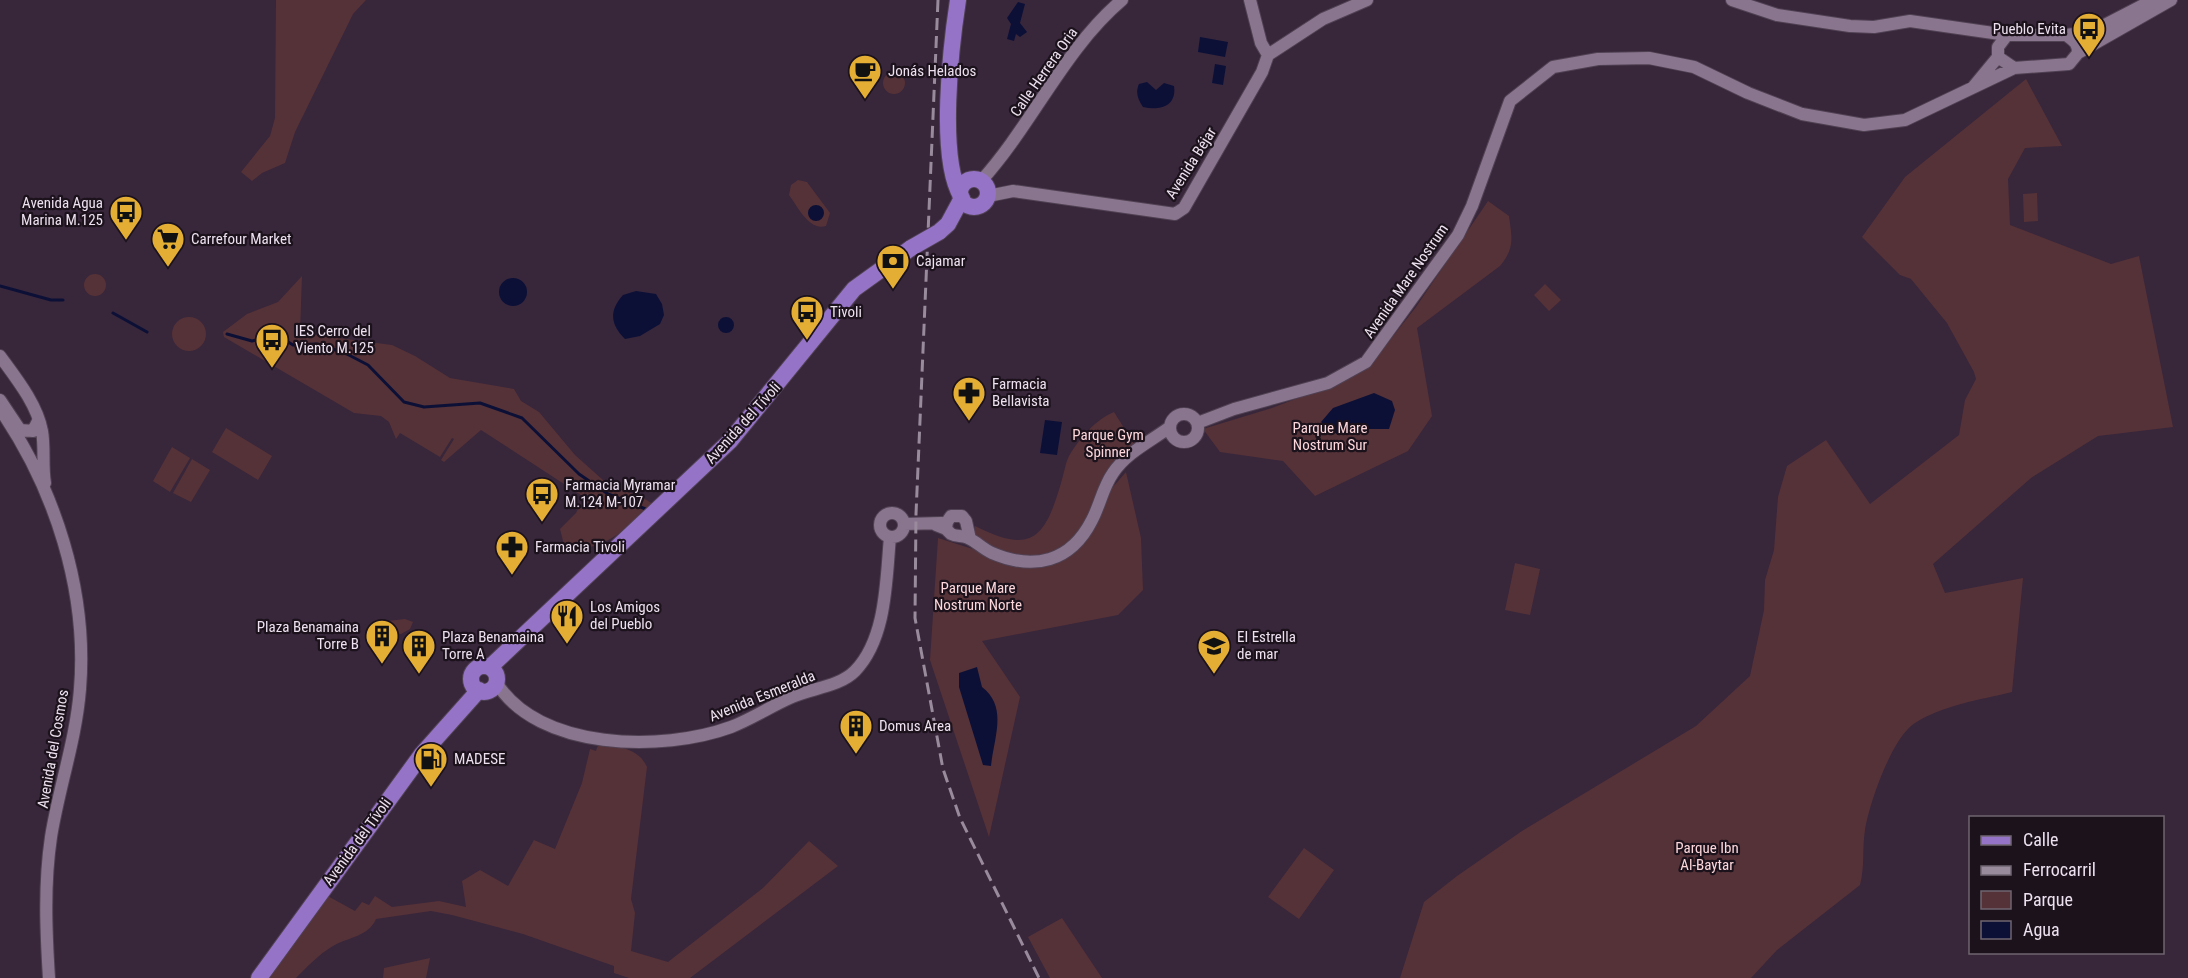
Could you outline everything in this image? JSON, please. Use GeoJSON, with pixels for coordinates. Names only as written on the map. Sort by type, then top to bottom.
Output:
{"type":"FeatureCollection","features":[{"type":"Feature","properties":{"kind":"main road"},"geometry":{"type":"LineString","coordinates":[[958,0],[950,78],[951,164],[956,187],[964,200],[981,205],[981,186]]}},
{"type":"Feature","properties":{"kind":"main road"},"geometry":{"type":"LineString","coordinates":[[951,164],[981,186]]}},
{"type":"Feature","properties":{"kind":"main road"},"geometry":{"type":"LineString","coordinates":[[964,200],[962,187],[981,186]]}},
{"type":"Feature","properties":{"kind":"main road","name":"Avenida del Tívoli"},"geometry":{"type":"LineString","coordinates":[[259,978],[422,754],[486,682],[507,652],[542,616],[730,441],[854,290],[944,226],[964,200]]}},
{"type":"Feature","properties":{"kind":"street","name":"Calle Herrera Oria"},"geometry":{"type":"LineString","coordinates":[[981,186],[1083,42],[1104,15],[1122,0]]}},
{"type":"Feature","properties":{"kind":"street"},"geometry":{"type":"LineString","coordinates":[[1250,0],[1261,43],[1268,55],[1323,19],[1367,0]]}},
{"type":"Feature","properties":{"kind":"street"},"geometry":{"type":"LineString","coordinates":[[1732,0],[1777,15],[1850,26],[1874,27],[1910,21],[2007,35],[2066,35],[2103,28],[2152,0]]}},
{"type":"Feature","properties":{"kind":"street"},"geometry":{"type":"LineString","coordinates":[[1982,33],[2014,68],[2065,65],[2072,62],[2078,53],[2171,0]]}},
{"type":"Feature","properties":{"kind":"street","name":"Avenida Mare Nostrum"},"geometry":{"type":"LineString","coordinates":[[1970,90],[1998,52],[2007,35]]}},
{"type":"Feature","properties":{"kind":"street"},"geometry":{"type":"LineString","coordinates":[[2066,35],[2076,43],[2078,53]]}},
{"type":"Feature","properties":{"kind":"street","name":"Avenida Béjar"},"geometry":{"type":"LineString","coordinates":[[981,186],[1176,214],[1184,208],[1262,72],[1268,55]]}},
{"type":"Feature","properties":{"kind":"street","name":"Avenida Mare Nostrum"},"geometry":{"type":"LineString","coordinates":[[1196,421],[1200,422],[1234,409],[1328,383],[1366,362],[1458,235],[1472,206],[1510,101],[1553,67],[1598,59],[1649,58],[1694,67],[1748,93],[1802,114],[1864,125],[1905,120],[2014,68]]}},
{"type":"Feature","properties":{"kind":"street"},"geometry":{"type":"LineString","coordinates":[[0,356],[32,405],[39,422],[33,431],[20,430],[0,400]]}},
{"type":"Feature","properties":{"kind":"street","name":"Avenida del Cosmos"},"geometry":{"type":"LineString","coordinates":[[0,409],[46,493],[63,542],[72,576],[81,651],[75,726],[51,836],[48,865],[45,914],[49,978]]}},
{"type":"Feature","properties":{"kind":"street"},"geometry":{"type":"LineString","coordinates":[[904,524],[943,525],[951,534],[966,534],[992,553],[1020,561],[1038,562],[1060,556],[1080,541],[1093,519],[1113,473],[1129,455],[1170,428],[1173,419],[1181,414],[1190,415],[1196,421],[1197,434],[1187,442],[1175,439],[1170,428]]}},
{"type":"Feature","properties":{"kind":"street","name":"Avenida del Cosmos"},"geometry":{"type":"LineString","coordinates":[[39,422],[46,493]]}},
{"type":"Feature","properties":{"kind":"street"},"geometry":{"type":"LineString","coordinates":[[894,512],[901,516],[904,524],[900,534],[890,537],[881,529],[883,517],[894,512]]}},
{"type":"Feature","properties":{"kind":"street"},"geometry":{"type":"LineString","coordinates":[[943,525],[951,516],[958,515],[966,521],[966,534]]}},
{"type":"Feature","properties":{"kind":"street","name":"Avenida Esmeralda"},"geometry":{"type":"LineString","coordinates":[[486,682],[529,716],[567,732],[653,743],[680,740],[729,728],[790,698],[835,683],[856,669],[882,617],[890,537]]}},
{"type":"Feature","properties":{"kind":"green space"},"geometry":{"type":"Polygon","coordinates":[[[276,0],[366,0],[353,14],[295,132],[285,163],[262,173],[252,181],[241,172],[270,136],[275,118],[276,0]]]}},
{"type":"Feature","properties":{"kind":"green space"},"geometry":{"type":"Polygon","coordinates":[[[894,72],[902,75],[905,83],[902,91],[894,94],[886,91],[883,83],[886,75],[894,72]]]}},
{"type":"Feature","properties":{"kind":"green space","name":"Parque Ibn Al-Baytar"},"geometry":{"type":"Polygon","coordinates":[[[2026,79],[2062,146],[2025,148],[2008,179],[2010,225],[2111,264],[2139,256],[2173,427],[2098,436],[2031,478],[1933,564],[1945,593],[2023,578],[2012,692],[1937,712],[1915,723],[1906,731],[1890,756],[1871,804],[1865,830],[1860,885],[1777,950],[1751,978],[1400,978],[1424,902],[1522,831],[1696,726],[1750,676],[1764,610],[1765,580],[1774,550],[1778,497],[1787,466],[1826,440],[1870,504],[1959,435],[1965,400],[1976,379],[1974,372],[1947,323],[1911,279],[1900,275],[1862,237],[1905,177],[2026,79]]]}},
{"type":"Feature","properties":{"kind":"green space"},"geometry":{"type":"Polygon","coordinates":[[[798,180],[807,182],[830,213],[826,226],[820,227],[809,222],[789,195],[791,185],[798,180]]]}},
{"type":"Feature","properties":{"kind":"green space"},"geometry":{"type":"Polygon","coordinates":[[[2037,193],[2038,221],[2024,222],[2023,194],[2037,193]]]}},
{"type":"Feature","properties":{"kind":"green space","name":"Parque Mare Nostrum Sur"},"geometry":{"type":"Polygon","coordinates":[[[1488,201],[1509,216],[1510,248],[1500,266],[1417,328],[1432,416],[1408,451],[1315,496],[1283,461],[1220,452],[1203,429],[1272,408],[1350,378],[1369,367],[1416,307],[1488,201]]]}},
{"type":"Feature","properties":{"kind":"green space"},"geometry":{"type":"Polygon","coordinates":[[[95,274],[103,277],[106,285],[103,293],[95,296],[87,293],[84,285],[87,277],[95,274]]]}},
{"type":"Feature","properties":{"kind":"green space"},"geometry":{"type":"Polygon","coordinates":[[[302,276],[300,333],[392,345],[415,356],[450,378],[514,389],[521,401],[539,412],[575,455],[603,480],[615,488],[640,496],[653,504],[624,530],[601,544],[577,548],[564,545],[560,529],[576,513],[584,497],[481,430],[444,462],[441,460],[454,439],[452,438],[440,457],[400,433],[396,439],[389,422],[381,416],[354,413],[224,337],[223,332],[247,314],[278,302],[302,276]]]}},
{"type":"Feature","properties":{"kind":"green space"},"geometry":{"type":"Polygon","coordinates":[[[1545,284],[1561,300],[1549,311],[1534,295],[1545,284]]]}},
{"type":"Feature","properties":{"kind":"green space"},"geometry":{"type":"Polygon","coordinates":[[[189,317],[201,322],[206,334],[201,346],[189,351],[177,346],[172,334],[177,322],[189,317]]]}},
{"type":"Feature","properties":{"kind":"green space","name":"Parque Gym Spinner"},"geometry":{"type":"Polygon","coordinates":[[[1114,412],[1136,447],[1107,494],[1067,544],[1053,555],[1031,560],[1005,553],[974,537],[975,526],[994,535],[1023,540],[1033,536],[1042,528],[1055,502],[1073,450],[1094,425],[1114,412]]]}},
{"type":"Feature","properties":{"kind":"green space"},"geometry":{"type":"Polygon","coordinates":[[[226,428],[272,456],[258,480],[212,452],[226,428]]]}},
{"type":"Feature","properties":{"kind":"green space"},"geometry":{"type":"Polygon","coordinates":[[[172,447],[190,458],[170,492],[153,481],[172,447]]]}},
{"type":"Feature","properties":{"kind":"green space"},"geometry":{"type":"Polygon","coordinates":[[[192,459],[210,470],[191,502],[173,493],[192,459]]]}},
{"type":"Feature","properties":{"kind":"green space","name":"Parque Mare Nostrum Norte"},"geometry":{"type":"Polygon","coordinates":[[[1126,472],[1141,538],[1143,590],[1118,615],[982,641],[1020,697],[989,837],[930,660],[938,538],[1020,564],[1045,567],[1063,560],[1090,533],[1106,495],[1126,472]]]}},
{"type":"Feature","properties":{"kind":"green space"},"geometry":{"type":"Polygon","coordinates":[[[1515,563],[1540,569],[1530,615],[1505,610],[1515,563]]]}},
{"type":"Feature","properties":{"kind":"green space"},"geometry":{"type":"Polygon","coordinates":[[[405,619],[413,622],[410,629],[401,634],[382,630],[381,627],[388,621],[405,619]]]}},
{"type":"Feature","properties":{"kind":"green space"},"geometry":{"type":"Polygon","coordinates":[[[599,742],[633,752],[647,767],[631,899],[635,913],[631,951],[668,962],[763,888],[809,841],[838,866],[690,978],[629,978],[614,973],[614,966],[523,934],[431,911],[376,919],[368,930],[333,946],[296,978],[268,978],[324,894],[355,911],[362,902],[369,905],[375,896],[392,907],[439,901],[466,907],[462,881],[480,870],[508,886],[534,840],[555,849],[582,783],[590,749],[596,751],[599,742]]]}},
{"type":"Feature","properties":{"kind":"green space"},"geometry":{"type":"Polygon","coordinates":[[[1304,848],[1334,870],[1299,919],[1268,897],[1304,848]]]}},
{"type":"Feature","properties":{"kind":"green space"},"geometry":{"type":"Polygon","coordinates":[[[1062,918],[1102,978],[1050,978],[1028,937],[1062,918]]]}},
{"type":"Feature","properties":{"kind":"green space"},"geometry":{"type":"Polygon","coordinates":[[[430,958],[426,978],[383,978],[384,968],[430,958]]]}},
{"type":"Feature","properties":{"kind":"water"},"geometry":{"type":"Polygon","coordinates":[[[1018,2],[1025,4],[1020,23],[1027,32],[1020,37],[1016,34],[1014,41],[1007,39],[1011,24],[1007,18],[1018,2]]]}},
{"type":"Feature","properties":{"kind":"water"},"geometry":{"type":"Polygon","coordinates":[[[1200,37],[1228,42],[1225,57],[1198,52],[1200,37]]]}},
{"type":"Feature","properties":{"kind":"water"},"geometry":{"type":"Polygon","coordinates":[[[1215,64],[1226,66],[1223,85],[1212,83],[1215,64]]]}},
{"type":"Feature","properties":{"kind":"water"},"geometry":{"type":"Polygon","coordinates":[[[1147,82],[1156,90],[1164,83],[1174,86],[1173,98],[1166,106],[1143,107],[1138,99],[1137,90],[1139,84],[1147,82]]]}},
{"type":"Feature","properties":{"kind":"water"},"geometry":{"type":"Polygon","coordinates":[[[813,205],[819,205],[824,213],[822,219],[813,221],[808,216],[808,210],[813,205]]]}},
{"type":"Feature","properties":{"kind":"water"},"geometry":{"type":"Polygon","coordinates":[[[513,278],[523,282],[527,292],[523,302],[513,306],[503,302],[499,292],[503,282],[513,278]]]}},
{"type":"Feature","properties":{"kind":"water"},"geometry":{"type":"Polygon","coordinates":[[[636,291],[656,294],[662,304],[664,315],[660,324],[640,336],[625,339],[614,323],[615,307],[623,295],[636,291]]]}},
{"type":"Feature","properties":{"kind":"water"},"geometry":{"type":"Polygon","coordinates":[[[723,317],[729,317],[734,325],[732,331],[723,333],[718,328],[718,322],[723,317]]]}},
{"type":"Feature","properties":{"kind":"water"},"geometry":{"type":"Polygon","coordinates":[[[1374,393],[1392,401],[1395,410],[1389,429],[1359,429],[1338,435],[1321,422],[1333,408],[1374,393]]]}},
{"type":"Feature","properties":{"kind":"water"},"geometry":{"type":"Polygon","coordinates":[[[1045,420],[1062,422],[1057,455],[1040,453],[1045,420]]]}},
{"type":"Feature","properties":{"kind":"water"},"geometry":{"type":"Polygon","coordinates":[[[977,667],[982,687],[990,695],[997,713],[991,766],[983,765],[959,687],[959,673],[977,667]]]}},
{"type":"Feature","properties":{"kind":"waterway"},"geometry":{"type":"LineString","coordinates":[[0,286],[51,300],[63,300]]}},
{"type":"Feature","properties":{"kind":"waterway"},"geometry":{"type":"LineString","coordinates":[[113,313],[147,332]]}},
{"type":"Feature","properties":{"kind":"waterway"},"geometry":{"type":"LineString","coordinates":[[227,334],[252,341],[277,335],[293,345],[317,344],[345,353],[368,365],[404,402],[424,407],[480,403],[522,418],[579,474],[608,494],[648,510]]}},
{"type":"Feature","properties":{"kind":"railway"},"geometry":{"type":"LineString","coordinates":[[938,0],[916,514],[915,618],[943,769],[960,818],[1039,978]]}},
{"type":"Feature","properties":{"kind":"place","name":"Pueblo Evita"},"geometry":{"type":"Point","coordinates":[2089,58]}},
{"type":"Feature","properties":{"kind":"place","name":"Jonás Helados"},"geometry":{"type":"Point","coordinates":[865,100]}},
{"type":"Feature","properties":{"kind":"place","name":"Avenida Agua Marina M.125"},"geometry":{"type":"Point","coordinates":[126,241]}},
{"type":"Feature","properties":{"kind":"place","name":"Carrefour Market"},"geometry":{"type":"Point","coordinates":[168,268]}},
{"type":"Feature","properties":{"kind":"place","name":"Cajamar"},"geometry":{"type":"Point","coordinates":[893,290]}},
{"type":"Feature","properties":{"kind":"place","name":"Tivoli"},"geometry":{"type":"Point","coordinates":[807,341]}},
{"type":"Feature","properties":{"kind":"place","name":"IES Cerro del Viento M.125"},"geometry":{"type":"Point","coordinates":[272,369]}},
{"type":"Feature","properties":{"kind":"place","name":"Farmacia Bellavista"},"geometry":{"type":"Point","coordinates":[969,422]}},
{"type":"Feature","properties":{"kind":"place","name":"Farmacia Myramar M.124 M-107"},"geometry":{"type":"Point","coordinates":[542,523]}},
{"type":"Feature","properties":{"kind":"place","name":"Farmacia Tivoli"},"geometry":{"type":"Point","coordinates":[512,576]}},
{"type":"Feature","properties":{"kind":"place","name":"Los Amigos del Pueblo"},"geometry":{"type":"Point","coordinates":[567,645]}},
{"type":"Feature","properties":{"kind":"place","name":"Plaza Benamaina Torre B"},"geometry":{"type":"Point","coordinates":[382,665]}},
{"type":"Feature","properties":{"kind":"place","name":"Plaza Benamaina Torre A"},"geometry":{"type":"Point","coordinates":[419,675]}},
{"type":"Feature","properties":{"kind":"place","name":"EI Estrella de mar"},"geometry":{"type":"Point","coordinates":[1214,675]}},
{"type":"Feature","properties":{"kind":"place","name":"Domus Area"},"geometry":{"type":"Point","coordinates":[856,755]}},
{"type":"Feature","properties":{"kind":"place","name":"MADESE"},"geometry":{"type":"Point","coordinates":[431,788]}}]}
